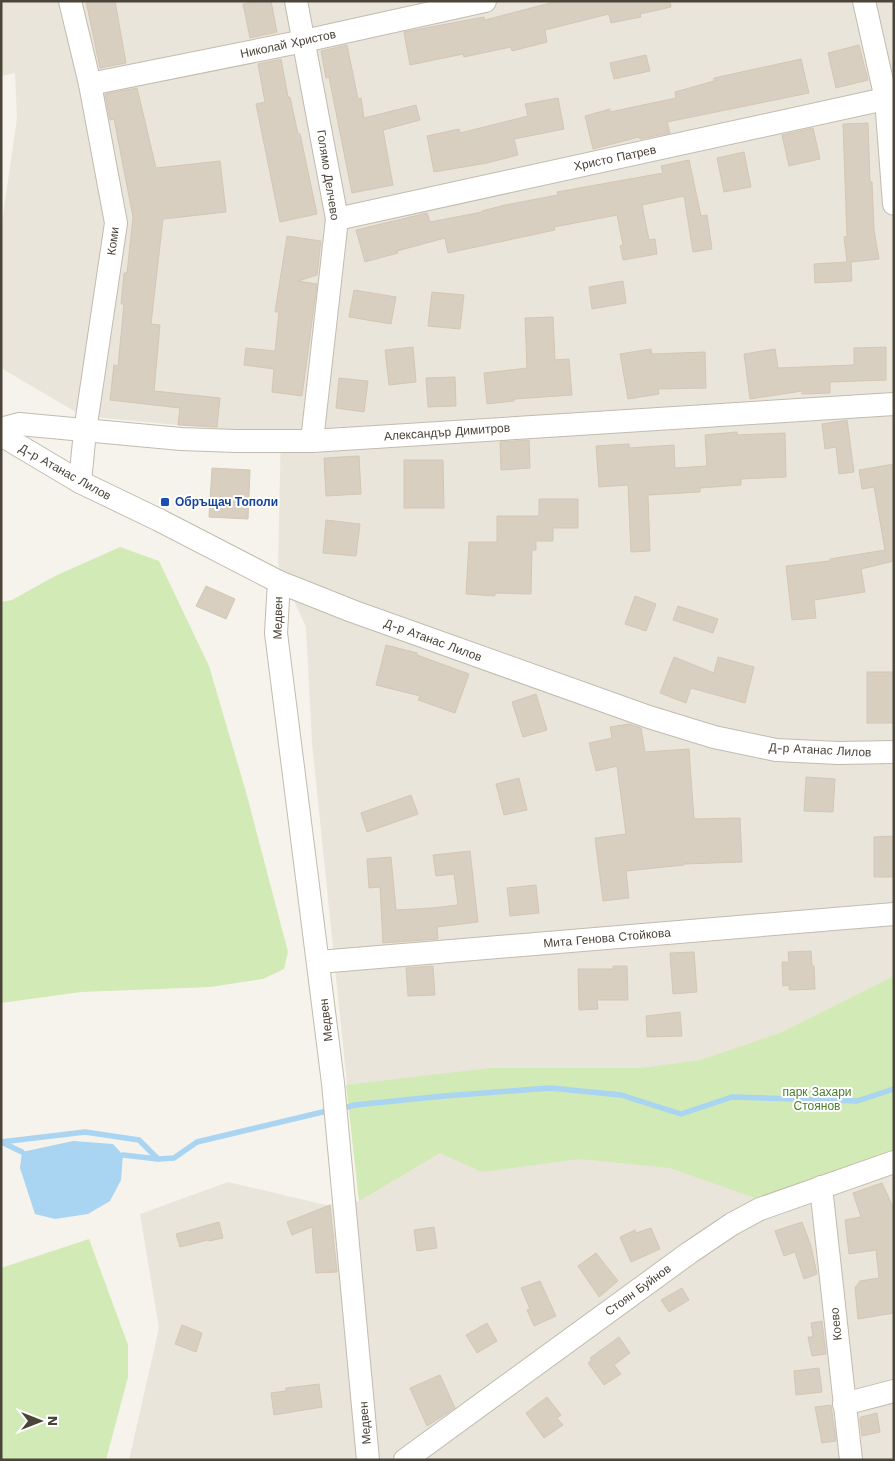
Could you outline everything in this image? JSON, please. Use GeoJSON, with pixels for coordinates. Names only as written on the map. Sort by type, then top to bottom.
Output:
{"type":"FeatureCollection","features":[{"type":"Feature","properties":{"kind":"street","name":"Коми"},"geometry":{"type":"LineString","coordinates":[[70,1],[90,84],[116,223],[85,431],[80,482]]}},
{"type":"Feature","properties":{"kind":"street","name":"Голямо Делчево"},"geometry":{"type":"LineString","coordinates":[[296,1],[337,219],[312,441]]}},
{"type":"Feature","properties":{"kind":"street","name":"Николай Христов"},"geometry":{"type":"LineString","coordinates":[[90,84],[304,41],[485,1]]}},
{"type":"Feature","properties":{"kind":"street"},"geometry":{"type":"LineString","coordinates":[[864,1],[890,98],[894,204]]}},
{"type":"Feature","properties":{"kind":"street","name":"Христо Патрев"},"geometry":{"type":"LineString","coordinates":[[337,219],[890,98]]}},
{"type":"Feature","properties":{"kind":"street","name":"Александър Димитров"},"geometry":{"type":"LineString","coordinates":[[1,429],[19,424],[85,431],[218,440],[312,441],[894,404]]}},
{"type":"Feature","properties":{"kind":"street","name":"Д-р Атанас Лилов"},"geometry":{"type":"LineString","coordinates":[[1,435],[80,482],[159,520],[279,582],[352,612],[649,717],[714,737],[776,750],[838,753],[894,752]]}},
{"type":"Feature","properties":{"kind":"street","name":"Медвен"},"geometry":{"type":"LineString","coordinates":[[279,582],[276,633],[319,962],[342,1175],[368,1460]]}},
{"type":"Feature","properties":{"kind":"street","name":"Мита Генова Стойкова"},"geometry":{"type":"LineString","coordinates":[[319,962],[894,914]]}},
{"type":"Feature","properties":{"kind":"street","name":"Стоян Буйнов"},"geometry":{"type":"LineString","coordinates":[[405,1460],[689,1253],[732,1224],[760,1209],[894,1162]]}},
{"type":"Feature","properties":{"kind":"street","name":"Коево"},"geometry":{"type":"LineString","coordinates":[[821,1187],[851,1460]]}},
{"type":"Feature","properties":{"kind":"street"},"geometry":{"type":"LineString","coordinates":[[844,1404],[894,1391]]}},
{"type":"Feature","properties":{"kind":"shaded area"},"geometry":{"type":"Polygon","coordinates":[[[1,1],[894,1],[894,1460],[129,1460],[159,1328],[140,1214],[228,1182],[326,1205],[359,1201],[312,743],[306,627],[278,565],[281,429],[220,429],[103,418],[74,411],[1,368],[2,222],[17,118],[15,73],[1,76],[1,1]]]}},
{"type":"Feature","properties":{"kind":"green space"},"geometry":{"type":"Polygon","coordinates":[[[120,547],[159,561],[209,666],[246,792],[288,952],[284,969],[263,979],[210,987],[81,992],[1,1003],[1,602],[12,600],[55,576],[120,547]]]}},
{"type":"Feature","properties":{"kind":"green space","name":"парк Захари Стоянов"},"geometry":{"type":"Polygon","coordinates":[[[894,976],[894,1151],[758,1199],[670,1168],[580,1159],[482,1172],[440,1153],[359,1201],[346,1085],[490,1068],[642,1068],[700,1060],[780,1033],[894,976]]]}},
{"type":"Feature","properties":{"kind":"green space"},"geometry":{"type":"Polygon","coordinates":[[[89,1239],[128,1345],[128,1377],[106,1460],[1,1460],[1,1268],[89,1239]]]}},
{"type":"Feature","properties":{"kind":"water"},"geometry":{"type":"Polygon","coordinates":[[[73,1141],[113,1144],[123,1155],[121,1180],[110,1201],[88,1214],[55,1219],[35,1214],[20,1168],[22,1152],[73,1141]]]}},
{"type":"Feature","properties":{"kind":"building"},"geometry":{"type":"Polygon","coordinates":[[[86,1],[115,1],[126,63],[100,68],[86,1]]]}},
{"type":"Feature","properties":{"kind":"building"},"geometry":{"type":"Polygon","coordinates":[[[271,1],[277,32],[250,38],[243,4],[271,1]]]}},
{"type":"Feature","properties":{"kind":"building"},"geometry":{"type":"Polygon","coordinates":[[[558,1],[670,1],[671,7],[640,14],[641,17],[611,23],[609,14],[545,30],[547,42],[512,51],[511,47],[464,57],[463,54],[410,65],[404,32],[484,17],[485,20],[558,1]]]}},
{"type":"Feature","properties":{"kind":"building"},"geometry":{"type":"Polygon","coordinates":[[[347,45],[358,99],[361,98],[364,118],[416,105],[420,120],[383,130],[393,185],[352,193],[329,77],[326,78],[321,51],[347,45]]]}},
{"type":"Feature","properties":{"kind":"building"},"geometry":{"type":"Polygon","coordinates":[[[859,45],[868,80],[836,88],[828,53],[859,45]]]}},
{"type":"Feature","properties":{"kind":"building"},"geometry":{"type":"Polygon","coordinates":[[[646,55],[650,71],[614,79],[610,63],[646,55]]]}},
{"type":"Feature","properties":{"kind":"building"},"geometry":{"type":"Polygon","coordinates":[[[281,59],[288,97],[290,97],[298,134],[300,134],[317,214],[280,222],[256,104],[265,102],[258,64],[281,59]]]}},
{"type":"Feature","properties":{"kind":"building"},"geometry":{"type":"Polygon","coordinates":[[[801,59],[809,93],[667,122],[670,133],[640,139],[639,137],[593,149],[585,116],[610,109],[610,112],[676,98],[675,92],[714,81],[714,78],[801,59]]]}},
{"type":"Feature","properties":{"kind":"building"},"geometry":{"type":"Polygon","coordinates":[[[137,88],[156,168],[220,161],[226,212],[163,219],[151,324],[160,325],[154,391],[220,398],[217,427],[178,425],[180,408],[110,400],[114,365],[118,366],[124,304],[121,304],[124,273],[127,273],[133,217],[114,119],[110,120],[105,94],[137,88]]]}},
{"type":"Feature","properties":{"kind":"building"},"geometry":{"type":"Polygon","coordinates":[[[558,98],[564,129],[514,139],[518,155],[487,163],[434,172],[427,136],[459,129],[460,133],[528,116],[525,104],[558,98]]]}},
{"type":"Feature","properties":{"kind":"building"},"geometry":{"type":"Polygon","coordinates":[[[868,123],[870,182],[872,182],[874,230],[879,259],[851,262],[852,281],[815,283],[814,264],[847,262],[844,237],[847,236],[843,124],[868,123]]]}},
{"type":"Feature","properties":{"kind":"building"},"geometry":{"type":"Polygon","coordinates":[[[813,128],[820,159],[789,166],[782,135],[813,128]]]}},
{"type":"Feature","properties":{"kind":"building"},"geometry":{"type":"Polygon","coordinates":[[[744,152],[751,187],[724,192],[717,158],[744,152]]]}},
{"type":"Feature","properties":{"kind":"building"},"geometry":{"type":"Polygon","coordinates":[[[689,160],[701,216],[707,215],[712,249],[693,252],[684,196],[642,205],[649,240],[655,239],[657,254],[623,260],[620,246],[623,245],[617,215],[554,227],[555,230],[448,253],[445,238],[365,262],[356,230],[427,213],[430,222],[482,212],[505,205],[558,195],[557,192],[663,173],[661,166],[689,160]]]}},
{"type":"Feature","properties":{"kind":"building"},"geometry":{"type":"Polygon","coordinates":[[[287,236],[321,241],[317,275],[298,281],[317,284],[302,396],[272,392],[274,369],[244,365],[246,348],[275,351],[279,312],[275,312],[287,236]]]}},
{"type":"Feature","properties":{"kind":"building"},"geometry":{"type":"Polygon","coordinates":[[[623,281],[626,303],[592,309],[589,287],[623,281]]]}},
{"type":"Feature","properties":{"kind":"building"},"geometry":{"type":"Polygon","coordinates":[[[354,290],[396,297],[391,324],[349,317],[354,290]]]}},
{"type":"Feature","properties":{"kind":"building"},"geometry":{"type":"Polygon","coordinates":[[[432,292],[464,295],[460,329],[428,326],[432,292]]]}},
{"type":"Feature","properties":{"kind":"building"},"geometry":{"type":"Polygon","coordinates":[[[553,317],[555,360],[569,359],[572,395],[514,399],[514,401],[487,404],[484,373],[527,368],[525,318],[553,317]]]}},
{"type":"Feature","properties":{"kind":"building"},"geometry":{"type":"Polygon","coordinates":[[[413,347],[416,382],[389,385],[385,350],[413,347]]]}},
{"type":"Feature","properties":{"kind":"building"},"geometry":{"type":"Polygon","coordinates":[[[886,347],[886,380],[830,382],[830,393],[802,394],[802,391],[750,399],[744,354],[775,349],[778,368],[854,365],[854,348],[886,347]]]}},
{"type":"Feature","properties":{"kind":"building"},"geometry":{"type":"Polygon","coordinates":[[[651,349],[652,354],[705,352],[706,388],[658,389],[659,394],[628,399],[620,354],[651,349]]]}},
{"type":"Feature","properties":{"kind":"building"},"geometry":{"type":"Polygon","coordinates":[[[455,377],[456,406],[428,407],[426,378],[455,377]]]}},
{"type":"Feature","properties":{"kind":"building"},"geometry":{"type":"Polygon","coordinates":[[[339,378],[368,381],[364,412],[336,408],[339,378]]]}},
{"type":"Feature","properties":{"kind":"building"},"geometry":{"type":"Polygon","coordinates":[[[847,420],[854,472],[839,474],[836,447],[825,449],[822,424],[847,420]]]}},
{"type":"Feature","properties":{"kind":"building"},"geometry":{"type":"Polygon","coordinates":[[[737,432],[737,435],[785,433],[786,477],[741,479],[741,485],[700,488],[700,492],[648,495],[650,551],[631,552],[628,485],[599,487],[596,446],[629,444],[629,448],[674,445],[675,468],[707,466],[705,435],[737,432]]]}},
{"type":"Feature","properties":{"kind":"building"},"geometry":{"type":"Polygon","coordinates":[[[529,440],[530,468],[501,470],[500,442],[529,440]]]}},
{"type":"Feature","properties":{"kind":"building"},"geometry":{"type":"Polygon","coordinates":[[[359,456],[361,494],[326,496],[324,458],[359,456]]]}},
{"type":"Feature","properties":{"kind":"building"},"geometry":{"type":"Polygon","coordinates":[[[404,460],[443,460],[444,508],[404,508],[404,460]]]}},
{"type":"Feature","properties":{"kind":"building"},"geometry":{"type":"Polygon","coordinates":[[[894,464],[894,561],[861,569],[865,592],[814,600],[816,618],[792,620],[786,566],[830,561],[830,559],[885,550],[874,487],[862,489],[859,470],[894,464]]]}},
{"type":"Feature","properties":{"kind":"building"},"geometry":{"type":"Polygon","coordinates":[[[212,468],[250,470],[248,519],[209,517],[212,468]]]}},
{"type":"Feature","properties":{"kind":"building"},"geometry":{"type":"Polygon","coordinates":[[[539,499],[578,499],[578,528],[553,528],[553,541],[536,541],[536,550],[532,550],[531,594],[495,593],[495,596],[466,594],[469,542],[497,542],[497,516],[539,516],[539,499]]]}},
{"type":"Feature","properties":{"kind":"building"},"geometry":{"type":"Polygon","coordinates":[[[326,520],[360,524],[356,556],[323,553],[326,520]]]}},
{"type":"Feature","properties":{"kind":"building"},"geometry":{"type":"Polygon","coordinates":[[[206,586],[235,599],[226,619],[196,606],[206,586]]]}},
{"type":"Feature","properties":{"kind":"building"},"geometry":{"type":"Polygon","coordinates":[[[635,596],[656,604],[646,631],[625,624],[635,596]]]}},
{"type":"Feature","properties":{"kind":"building"},"geometry":{"type":"Polygon","coordinates":[[[678,606],[718,619],[713,633],[673,620],[678,606]]]}},
{"type":"Feature","properties":{"kind":"building"},"geometry":{"type":"Polygon","coordinates":[[[386,645],[417,653],[417,655],[469,674],[455,713],[418,700],[420,696],[376,685],[386,645]]]}},
{"type":"Feature","properties":{"kind":"building"},"geometry":{"type":"Polygon","coordinates":[[[674,657],[714,673],[718,657],[754,667],[745,703],[691,688],[686,703],[660,693],[674,657]]]}},
{"type":"Feature","properties":{"kind":"building"},"geometry":{"type":"Polygon","coordinates":[[[867,672],[893,672],[893,723],[867,723],[867,672]]]}},
{"type":"Feature","properties":{"kind":"building"},"geometry":{"type":"Polygon","coordinates":[[[536,694],[547,730],[523,737],[512,702],[536,694]]]}},
{"type":"Feature","properties":{"kind":"building"},"geometry":{"type":"Polygon","coordinates":[[[629,724],[641,728],[645,752],[689,749],[694,819],[740,818],[742,862],[684,864],[626,871],[629,898],[603,901],[595,838],[626,834],[617,766],[596,771],[589,743],[612,738],[610,727],[629,724]]]}},
{"type":"Feature","properties":{"kind":"building"},"geometry":{"type":"Polygon","coordinates":[[[806,777],[835,779],[833,812],[804,811],[806,777]]]}},
{"type":"Feature","properties":{"kind":"building"},"geometry":{"type":"Polygon","coordinates":[[[519,778],[527,810],[504,815],[496,784],[519,778]]]}},
{"type":"Feature","properties":{"kind":"building"},"geometry":{"type":"Polygon","coordinates":[[[411,795],[418,814],[367,832],[361,813],[411,795]]]}},
{"type":"Feature","properties":{"kind":"building"},"geometry":{"type":"Polygon","coordinates":[[[894,836],[894,877],[874,877],[874,837],[894,836]]]}},
{"type":"Feature","properties":{"kind":"building"},"geometry":{"type":"Polygon","coordinates":[[[470,851],[478,922],[437,927],[438,939],[383,943],[380,887],[369,888],[367,859],[391,857],[396,910],[432,908],[458,905],[454,874],[436,876],[433,855],[470,851]]]}},
{"type":"Feature","properties":{"kind":"building"},"geometry":{"type":"Polygon","coordinates":[[[536,885],[539,913],[510,916],[507,888],[536,885]]]}},
{"type":"Feature","properties":{"kind":"building"},"geometry":{"type":"Polygon","coordinates":[[[811,951],[815,989],[789,990],[789,985],[783,986],[782,962],[789,962],[788,952],[811,951]]]}},
{"type":"Feature","properties":{"kind":"building"},"geometry":{"type":"Polygon","coordinates":[[[694,952],[697,992],[673,994],[670,953],[694,952]]]}},
{"type":"Feature","properties":{"kind":"building"},"geometry":{"type":"Polygon","coordinates":[[[433,966],[435,995],[408,996],[406,968],[433,966]]]}},
{"type":"Feature","properties":{"kind":"building"},"geometry":{"type":"Polygon","coordinates":[[[613,966],[627,966],[628,1000],[597,1000],[598,1009],[579,1010],[578,969],[613,969],[613,966]]]}},
{"type":"Feature","properties":{"kind":"building"},"geometry":{"type":"Polygon","coordinates":[[[680,1012],[682,1036],[647,1037],[646,1016],[680,1012]]]}},
{"type":"Feature","properties":{"kind":"building"},"geometry":{"type":"Polygon","coordinates":[[[882,1183],[894,1209],[894,1313],[858,1319],[855,1288],[860,1281],[879,1278],[876,1250],[849,1254],[845,1220],[861,1217],[853,1193],[882,1183]]]}},
{"type":"Feature","properties":{"kind":"building"},"geometry":{"type":"Polygon","coordinates":[[[330,1205],[337,1272],[316,1273],[312,1227],[292,1235],[287,1222],[330,1205]]]}},
{"type":"Feature","properties":{"kind":"building"},"geometry":{"type":"Polygon","coordinates":[[[219,1222],[223,1238],[180,1247],[176,1234],[219,1222]]]}},
{"type":"Feature","properties":{"kind":"building"},"geometry":{"type":"Polygon","coordinates":[[[802,1222],[811,1246],[817,1274],[804,1279],[795,1252],[784,1256],[775,1231],[802,1222]]]}},
{"type":"Feature","properties":{"kind":"building"},"geometry":{"type":"Polygon","coordinates":[[[434,1227],[437,1248],[417,1251],[414,1230],[434,1227]]]}},
{"type":"Feature","properties":{"kind":"building"},"geometry":{"type":"Polygon","coordinates":[[[651,1228],[660,1249],[631,1262],[620,1237],[635,1230],[636,1233],[651,1228]]]}},
{"type":"Feature","properties":{"kind":"building"},"geometry":{"type":"Polygon","coordinates":[[[596,1253],[618,1281],[599,1297],[578,1266],[596,1253]]]}},
{"type":"Feature","properties":{"kind":"building"},"geometry":{"type":"Polygon","coordinates":[[[540,1281],[556,1316],[534,1326],[527,1310],[530,1309],[521,1288],[540,1281]]]}},
{"type":"Feature","properties":{"kind":"building"},"geometry":{"type":"Polygon","coordinates":[[[682,1288],[689,1300],[669,1312],[661,1300],[682,1288]]]}},
{"type":"Feature","properties":{"kind":"building"},"geometry":{"type":"Polygon","coordinates":[[[822,1321],[826,1354],[812,1356],[808,1337],[813,1337],[811,1323],[822,1321]]]}},
{"type":"Feature","properties":{"kind":"building"},"geometry":{"type":"Polygon","coordinates":[[[487,1323],[497,1341],[477,1353],[466,1335],[487,1323]]]}},
{"type":"Feature","properties":{"kind":"building"},"geometry":{"type":"Polygon","coordinates":[[[182,1325],[202,1333],[196,1352],[175,1344],[182,1325]]]}},
{"type":"Feature","properties":{"kind":"building"},"geometry":{"type":"Polygon","coordinates":[[[619,1337],[630,1353],[614,1365],[621,1374],[604,1385],[588,1363],[592,1360],[590,1358],[619,1337]]]}},
{"type":"Feature","properties":{"kind":"building"},"geometry":{"type":"Polygon","coordinates":[[[819,1368],[822,1392],[796,1395],[794,1371],[819,1368]]]}},
{"type":"Feature","properties":{"kind":"building"},"geometry":{"type":"Polygon","coordinates":[[[440,1375],[455,1408],[427,1426],[410,1388],[440,1375]]]}},
{"type":"Feature","properties":{"kind":"building"},"geometry":{"type":"Polygon","coordinates":[[[319,1384],[322,1407],[274,1415],[271,1393],[286,1391],[286,1388],[319,1384]]]}},
{"type":"Feature","properties":{"kind":"building"},"geometry":{"type":"Polygon","coordinates":[[[547,1397],[561,1415],[557,1418],[563,1425],[544,1438],[526,1413],[547,1397]]]}},
{"type":"Feature","properties":{"kind":"building"},"geometry":{"type":"Polygon","coordinates":[[[831,1405],[836,1441],[822,1443],[815,1407],[831,1405]]]}},
{"type":"Feature","properties":{"kind":"building"},"geometry":{"type":"Polygon","coordinates":[[[877,1413],[880,1432],[862,1436],[861,1417],[877,1413]]]}},
{"type":"Feature","properties":{"kind":"waterway"},"geometry":{"type":"LineString","coordinates":[[340,1109],[355,1105],[444,1096],[550,1088],[621,1095],[681,1114],[732,1097],[857,1101],[894,1089]]}},
{"type":"Feature","properties":{"kind":"waterway"},"geometry":{"type":"LineString","coordinates":[[1,1142],[85,1132],[139,1140],[158,1159],[174,1158],[197,1142],[331,1110]]}},
{"type":"Feature","properties":{"kind":"waterway"},"geometry":{"type":"LineString","coordinates":[[1,1142],[22,1152]]}},
{"type":"Feature","properties":{"kind":"waterway"},"geometry":{"type":"LineString","coordinates":[[123,1155],[158,1159]]}},
{"type":"Feature","properties":{"kind":"place","name":"Обръщач Тополи"},"geometry":{"type":"Point","coordinates":[165,502]}}]}
